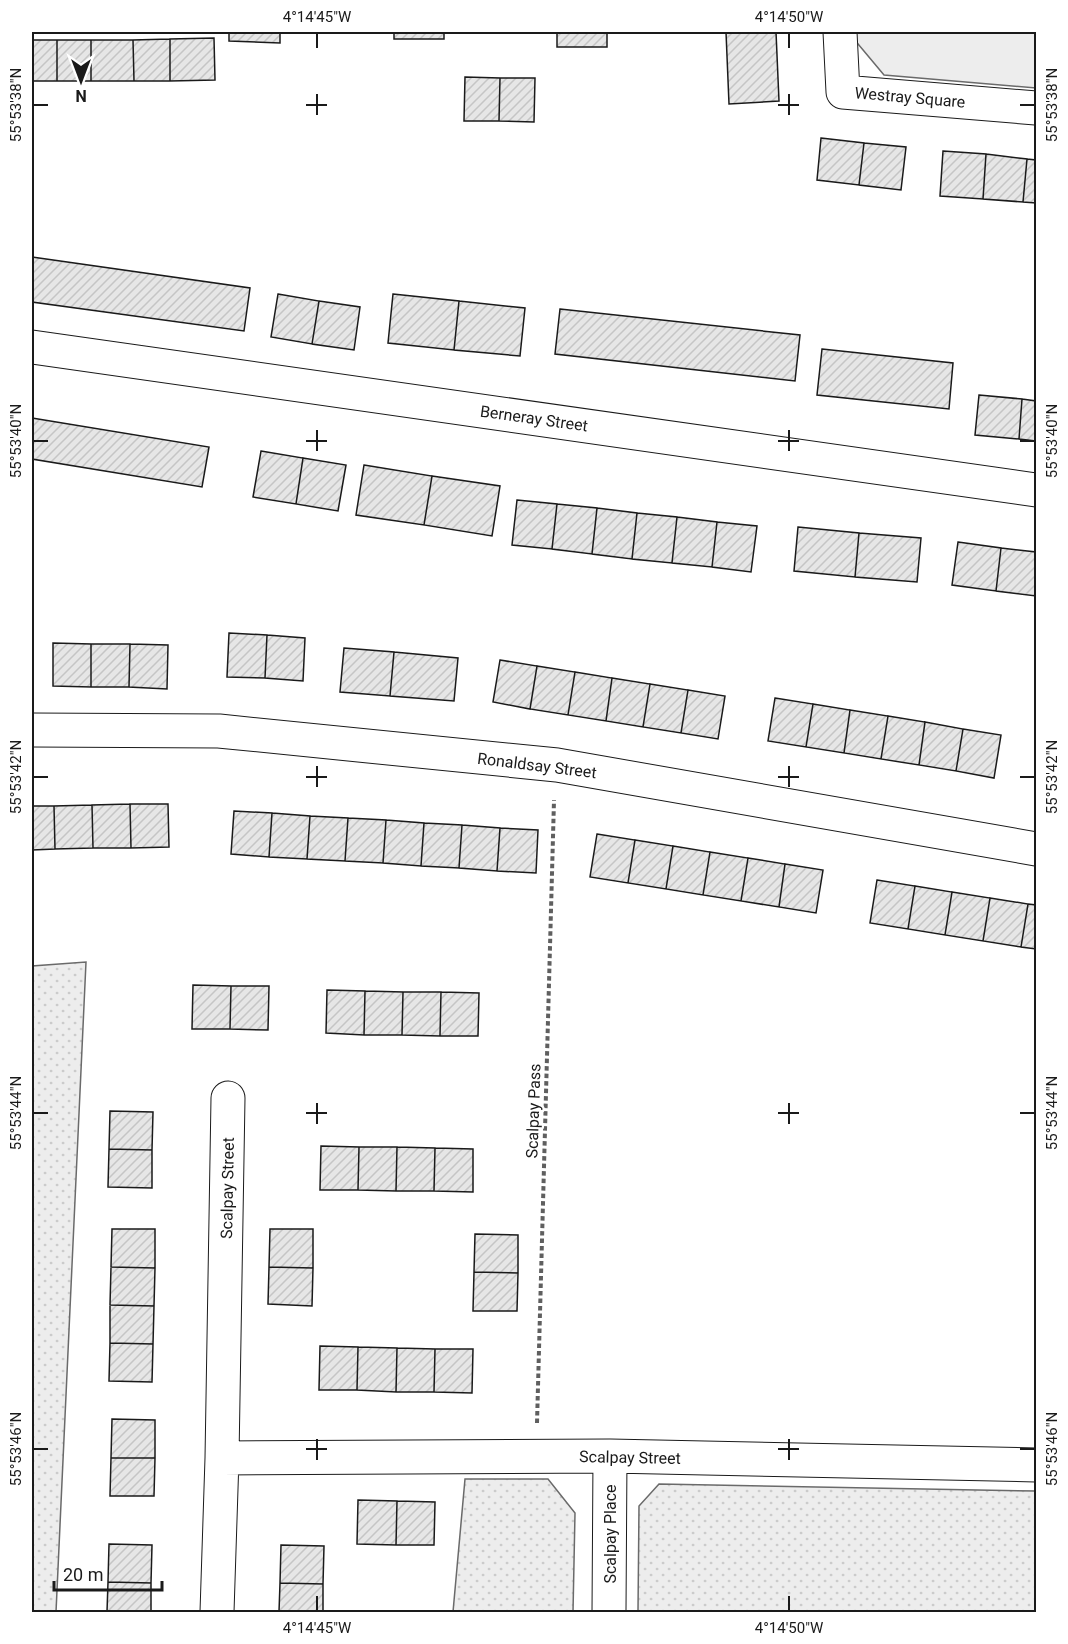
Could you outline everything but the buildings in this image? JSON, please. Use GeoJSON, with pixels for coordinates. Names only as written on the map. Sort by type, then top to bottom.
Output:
{"type":"FeatureCollection","features":[{"type":"Feature","properties":{"kind":"street","name":"Westray Square"},"geometry":{"type":"LineString","coordinates":[[840,32],[843,92],[1036,108]]}},
{"type":"Feature","properties":{"kind":"street","name":"Berneray Street"},"geometry":{"type":"LineString","coordinates":[[32,347],[1036,490]]}},
{"type":"Feature","properties":{"kind":"street","name":"Ronaldsay Street"},"geometry":{"type":"LineString","coordinates":[[32,730],[219,731],[557,765],[1036,849]]}},
{"type":"Feature","properties":{"kind":"street","name":"Scalpay Street"},"geometry":{"type":"LineString","coordinates":[[218,1612],[228,1098]]}},
{"type":"Feature","properties":{"kind":"street","name":"Scalpay Street"},"geometry":{"type":"LineString","coordinates":[[222,1458],[610,1456],[1036,1465]]}},
{"type":"Feature","properties":{"kind":"street","name":"Scalpay Place"},"geometry":{"type":"LineString","coordinates":[[609,1612],[610,1456]]}},
{"type":"Feature","properties":{"kind":"path","name":"Scalpay Pass"},"geometry":{"type":"LineString","coordinates":[[536,1456],[553,825],[557,765]]}},
{"type":"Feature","properties":{"kind":"shaded area"},"geometry":{"type":"Polygon","coordinates":[[[848,32],[1036,32],[1036,88],[884,75],[848,32]]]}},
{"type":"Feature","properties":{"kind":"shaded area"},"geometry":{"type":"Polygon","coordinates":[[[86,962],[56,1612],[32,1612],[32,966],[86,962]]]}},
{"type":"Feature","properties":{"kind":"shaded area"},"geometry":{"type":"Polygon","coordinates":[[[465,1479],[548,1479],[575,1513],[573,1612],[453,1612],[465,1479]]]}},
{"type":"Feature","properties":{"kind":"shaded area"},"geometry":{"type":"Polygon","coordinates":[[[659,1484],[1036,1491],[1036,1612],[638,1612],[639,1506],[659,1484]]]}}]}
